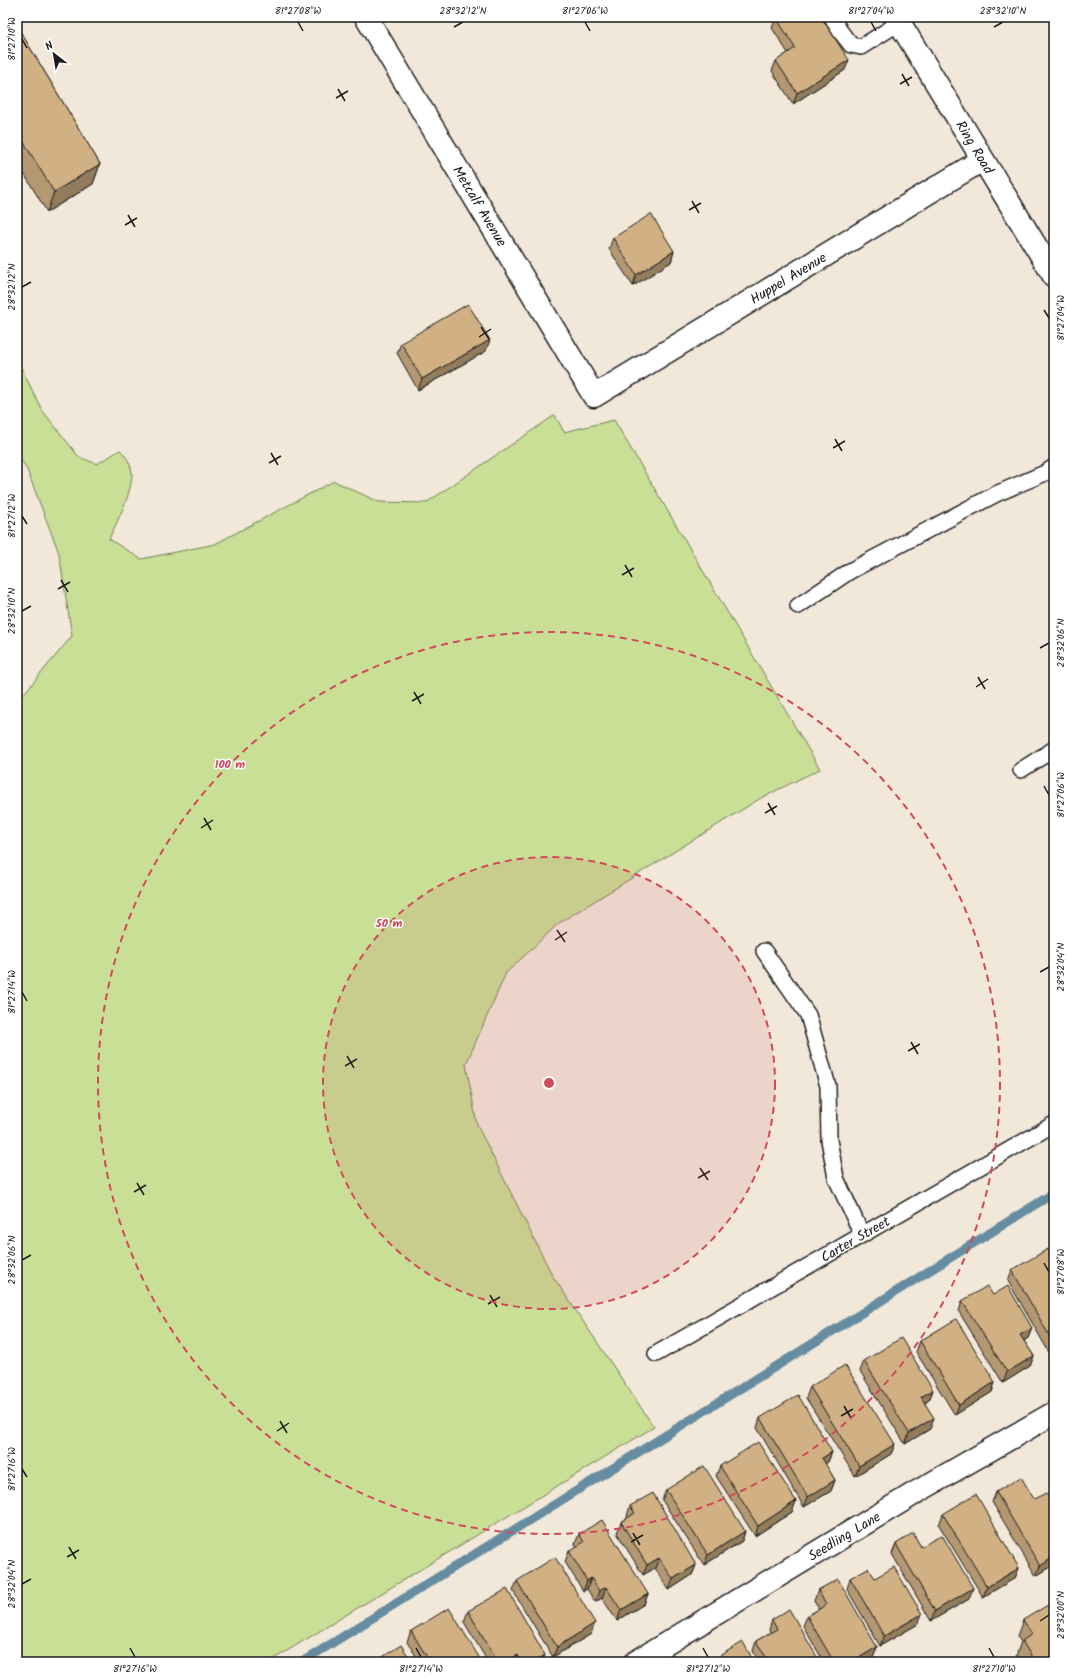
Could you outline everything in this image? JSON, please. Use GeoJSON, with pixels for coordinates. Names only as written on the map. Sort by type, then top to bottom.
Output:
{"type":"FeatureCollection","features":[{"type":"Feature","properties":{"kind":"street","name":"Metcalf Avenue"},"geometry":{"type":"LineString","coordinates":[[366,17],[594,396]]}},
{"type":"Feature","properties":{"kind":"street","name":"Ring Road"},"geometry":{"type":"LineString","coordinates":[[898,20],[1054,276]]}},
{"type":"Feature","properties":{"kind":"street","name":"Huppel Avenue"},"geometry":{"type":"LineString","coordinates":[[594,396],[982,160]]}},
{"type":"Feature","properties":{"kind":"street","name":"Seedling Lane"},"geometry":{"type":"LineString","coordinates":[[636,1662],[915,1493],[1054,1413]]}},
{"type":"Feature","properties":{"kind":"lane"},"geometry":{"type":"LineString","coordinates":[[832,17],[840,31],[851,45],[860,47],[898,20]]}},
{"type":"Feature","properties":{"kind":"lane"},"geometry":{"type":"LineString","coordinates":[[798,606],[850,571],[996,494],[1045,473],[1054,467]]}},
{"type":"Feature","properties":{"kind":"lane"},"geometry":{"type":"LineString","coordinates":[[1022,770],[1054,749]]}},
{"type":"Feature","properties":{"kind":"lane"},"geometry":{"type":"LineString","coordinates":[[764,951],[808,1015],[828,1086],[829,1140],[836,1178],[862,1235]]}},
{"type":"Feature","properties":{"kind":"lane","name":"Carter Street"},"geometry":{"type":"LineString","coordinates":[[656,1354],[1054,1124]]}},
{"type":"Feature","properties":{"kind":"green space"},"geometry":{"type":"Polygon","coordinates":[[[17,359],[42,410],[79,457],[97,464],[120,450],[130,464],[132,474],[130,490],[109,539],[141,559],[215,544],[334,481],[379,502],[426,503],[555,415],[564,432],[614,420],[820,769],[761,798],[559,923],[506,973],[466,1064],[477,1125],[552,1275],[654,1427],[269,1662],[17,1662],[17,702],[72,636],[59,553],[27,470],[17,452],[17,359]]]}},
{"type":"Feature","properties":{"kind":"building"},"geometry":{"type":"Polygon","coordinates":[[[776,17],[821,17],[849,60],[797,93],[776,61],[795,48],[776,17]]]}},
{"type":"Feature","properties":{"kind":"building"},"geometry":{"type":"Polygon","coordinates":[[[17,26],[100,164],[54,192],[17,131],[17,26]]]}},
{"type":"Feature","properties":{"kind":"building"},"geometry":{"type":"Polygon","coordinates":[[[651,214],[674,251],[636,275],[613,238],[651,214]]]}},
{"type":"Feature","properties":{"kind":"building"},"geometry":{"type":"Polygon","coordinates":[[[468,304],[490,340],[422,379],[401,343],[468,304]]]}},
{"type":"Feature","properties":{"kind":"building"},"geometry":{"type":"Polygon","coordinates":[[[1048,1249],[1054,1259],[1054,1344],[1012,1270],[1048,1249]]]}},
{"type":"Feature","properties":{"kind":"building"},"geometry":{"type":"Polygon","coordinates":[[[987,1286],[993,1295],[1008,1286],[1032,1328],[1020,1335],[1034,1356],[1007,1372],[962,1301],[987,1286]]]}},
{"type":"Feature","properties":{"kind":"building"},"geometry":{"type":"Polygon","coordinates":[[[956,1319],[995,1382],[959,1405],[920,1341],[956,1319]]]}},
{"type":"Feature","properties":{"kind":"building"},"geometry":{"type":"Polygon","coordinates":[[[901,1338],[933,1390],[921,1397],[934,1418],[909,1433],[864,1361],[901,1338]]]}},
{"type":"Feature","properties":{"kind":"building"},"geometry":{"type":"Polygon","coordinates":[[[845,1365],[895,1444],[859,1466],[810,1387],[845,1365]]]}},
{"type":"Feature","properties":{"kind":"building"},"geometry":{"type":"Polygon","coordinates":[[[798,1395],[832,1452],[822,1458],[835,1480],[808,1497],[760,1418],[798,1395]]]}},
{"type":"Feature","properties":{"kind":"building"},"geometry":{"type":"Polygon","coordinates":[[[758,1442],[796,1501],[758,1526],[720,1466],[758,1442]]]}},
{"type":"Feature","properties":{"kind":"building"},"geometry":{"type":"Polygon","coordinates":[[[704,1466],[745,1531],[708,1555],[666,1490],[704,1466]]]}},
{"type":"Feature","properties":{"kind":"building"},"geometry":{"type":"Polygon","coordinates":[[[1021,1477],[1034,1499],[1046,1493],[1054,1507],[1054,1557],[1040,1566],[996,1492],[1021,1477]]]}},
{"type":"Feature","properties":{"kind":"building"},"geometry":{"type":"Polygon","coordinates":[[[653,1493],[696,1565],[673,1579],[659,1558],[647,1565],[621,1522],[635,1513],[630,1506],[653,1493]]]}},
{"type":"Feature","properties":{"kind":"building"},"geometry":{"type":"Polygon","coordinates":[[[976,1494],[1019,1568],[987,1587],[943,1514],[976,1494]]]}},
{"type":"Feature","properties":{"kind":"building"},"geometry":{"type":"Polygon","coordinates":[[[602,1520],[648,1594],[621,1610],[606,1587],[599,1591],[591,1578],[587,1581],[569,1551],[584,1542],[579,1534],[602,1520]]]}},
{"type":"Feature","properties":{"kind":"building"},"geometry":{"type":"Polygon","coordinates":[[[913,1533],[921,1547],[942,1535],[973,1588],[935,1611],[896,1544],[913,1533]]]}},
{"type":"Feature","properties":{"kind":"building"},"geometry":{"type":"Polygon","coordinates":[[[555,1557],[595,1623],[557,1647],[517,1581],[555,1557]]]}},
{"type":"Feature","properties":{"kind":"building"},"geometry":{"type":"Polygon","coordinates":[[[894,1567],[922,1614],[884,1636],[850,1578],[868,1568],[875,1578],[894,1567]]]}},
{"type":"Feature","properties":{"kind":"building"},"geometry":{"type":"Polygon","coordinates":[[[838,1579],[877,1647],[852,1662],[834,1662],[807,1616],[826,1605],[818,1590],[838,1579]]]}},
{"type":"Feature","properties":{"kind":"building"},"geometry":{"type":"Polygon","coordinates":[[[507,1589],[545,1655],[534,1662],[522,1662],[518,1655],[505,1662],[498,1662],[468,1611],[507,1589]]]}},
{"type":"Feature","properties":{"kind":"building"},"geometry":{"type":"Polygon","coordinates":[[[1048,1605],[1054,1614],[1054,1662],[1035,1662],[1022,1641],[1032,1634],[1023,1620],[1048,1605]]]}},
{"type":"Feature","properties":{"kind":"building"},"geometry":{"type":"Polygon","coordinates":[[[449,1608],[482,1662],[430,1662],[411,1631],[449,1608]]]}},
{"type":"Feature","properties":{"kind":"building"},"geometry":{"type":"Polygon","coordinates":[[[789,1609],[820,1662],[769,1662],[756,1641],[777,1629],[772,1620],[789,1609]]]}},
{"type":"Feature","properties":{"kind":"building"},"geometry":{"type":"Polygon","coordinates":[[[743,1642],[754,1662],[709,1662],[743,1642]]]}},
{"type":"Feature","properties":{"kind":"building"},"geometry":{"type":"Polygon","coordinates":[[[401,1645],[412,1662],[375,1662],[401,1645]]]}},
{"type":"Feature","properties":{"kind":"waterway"},"geometry":{"type":"LineString","coordinates":[[302,1662],[1054,1193]]}}]}
